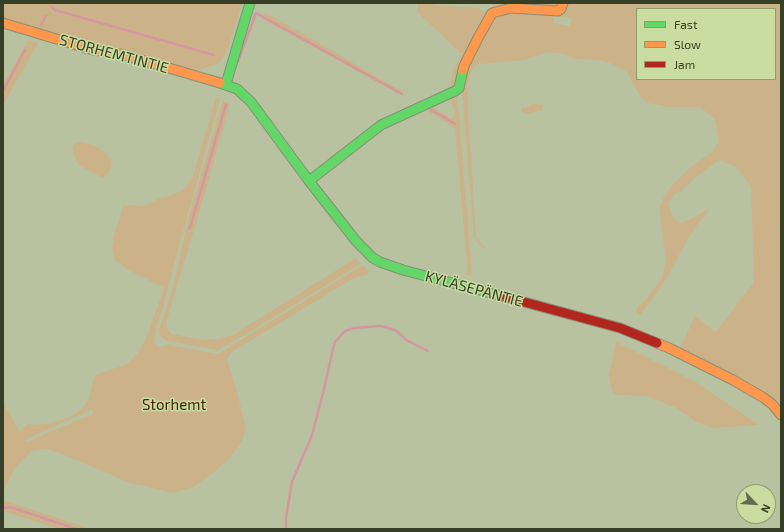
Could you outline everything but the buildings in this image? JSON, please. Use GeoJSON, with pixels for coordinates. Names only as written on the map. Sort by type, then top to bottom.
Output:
{"type":"FeatureCollection","features":[{"type":"Feature","properties":{"kind":"main road"},"geometry":{"type":"LineString","coordinates":[[226,84],[250,3]]}},
{"type":"Feature","properties":{"kind":"main road"},"geometry":{"type":"LineString","coordinates":[[309,181],[381,125],[459,88],[464,66],[492,13],[511,8],[558,11],[561,9],[563,3]]}},
{"type":"Feature","properties":{"kind":"main road","name":"STORHEMTINTIE"},"geometry":{"type":"LineString","coordinates":[[3,23],[93,50],[120,54],[226,84]]}},
{"type":"Feature","properties":{"kind":"main road","name":"KYLÄSEPÄNTIE"},"geometry":{"type":"LineString","coordinates":[[226,84],[237,89],[251,102],[309,181],[356,241],[377,261],[403,270],[620,328],[671,349],[748,388],[772,404],[781,414]]}},
{"type":"Feature","properties":{"kind":"green space"},"geometry":{"type":"Polygon","coordinates":[[[3,3],[242,3],[227,52],[222,59],[218,64],[204,68],[203,70],[193,70],[123,49],[84,42],[3,18],[3,3]]]}},
{"type":"Feature","properties":{"kind":"green space"},"geometry":{"type":"Polygon","coordinates":[[[418,3],[435,3],[435,5],[477,8],[486,13],[458,84],[450,91],[453,69],[462,54],[417,12],[418,3]]]}},
{"type":"Feature","properties":{"kind":"green space"},"geometry":{"type":"Polygon","coordinates":[[[490,3],[562,3],[561,8],[494,7],[490,3]]]}},
{"type":"Feature","properties":{"kind":"green space"},"geometry":{"type":"Polygon","coordinates":[[[568,3],[781,3],[781,406],[776,399],[747,381],[680,348],[695,316],[716,332],[754,282],[751,187],[737,167],[719,160],[690,182],[682,191],[675,194],[668,203],[673,218],[681,223],[707,210],[709,207],[709,209],[688,238],[659,290],[640,315],[636,312],[638,306],[645,301],[661,279],[666,262],[660,207],[663,199],[672,185],[693,165],[713,152],[719,140],[715,119],[700,107],[669,107],[648,103],[640,96],[627,72],[610,63],[597,60],[574,59],[565,54],[547,52],[525,60],[478,64],[469,76],[467,90],[476,237],[487,250],[479,245],[474,237],[462,90],[470,59],[491,20],[501,12],[565,13],[568,11],[568,3]],[[554,16],[553,23],[570,26],[571,18],[554,16]]]}},
{"type":"Feature","properties":{"kind":"green space"},"geometry":{"type":"Polygon","coordinates":[[[265,12],[403,92],[402,94],[401,95],[262,19],[265,12]]]}},
{"type":"Feature","properties":{"kind":"green space"},"geometry":{"type":"Polygon","coordinates":[[[28,40],[38,43],[3,105],[3,85],[28,40]]]}},
{"type":"Feature","properties":{"kind":"green space"},"geometry":{"type":"Polygon","coordinates":[[[457,92],[472,272],[471,275],[466,275],[467,265],[455,128],[429,112],[432,107],[450,118],[454,118],[455,114],[450,95],[457,92]]]}},
{"type":"Feature","properties":{"kind":"green space","name":"Storhemt"},"geometry":{"type":"Polygon","coordinates":[[[216,97],[220,99],[156,329],[154,343],[159,347],[169,345],[218,354],[361,266],[364,266],[368,270],[369,274],[352,279],[232,352],[227,359],[246,427],[242,441],[230,458],[213,473],[192,488],[172,493],[130,483],[60,453],[46,449],[32,451],[16,467],[3,491],[3,403],[21,434],[23,427],[28,424],[37,425],[55,422],[72,416],[82,408],[89,399],[96,375],[126,365],[138,353],[148,334],[164,288],[125,268],[115,260],[112,246],[115,231],[124,205],[144,206],[160,198],[167,197],[181,191],[187,186],[193,176],[216,97]],[[92,409],[25,440],[27,443],[93,414],[92,409]]]}},
{"type":"Feature","properties":{"kind":"green space"},"geometry":{"type":"Polygon","coordinates":[[[223,101],[230,103],[168,316],[166,325],[168,330],[172,334],[203,340],[217,339],[233,335],[356,258],[361,264],[218,350],[168,341],[162,338],[159,334],[159,330],[173,288],[189,217],[223,101]]]}},
{"type":"Feature","properties":{"kind":"green space"},"geometry":{"type":"Polygon","coordinates":[[[532,104],[542,105],[543,108],[542,110],[528,114],[520,111],[523,108],[526,108],[532,104]]]}},
{"type":"Feature","properties":{"kind":"green space"},"geometry":{"type":"Polygon","coordinates":[[[81,142],[94,145],[105,152],[112,162],[110,171],[103,178],[80,166],[75,159],[72,149],[74,143],[81,142]]]}},
{"type":"Feature","properties":{"kind":"green space"},"geometry":{"type":"Polygon","coordinates":[[[616,342],[694,381],[759,425],[712,428],[696,422],[676,408],[647,396],[617,395],[612,392],[609,375],[616,342]]]}},
{"type":"Feature","properties":{"kind":"green space"},"geometry":{"type":"Polygon","coordinates":[[[3,500],[91,529],[59,529],[3,511],[3,500]]]}},
{"type":"Feature","properties":{"kind":"waterway"},"geometry":{"type":"LineString","coordinates":[[51,6],[55,10],[214,55]]}},
{"type":"Feature","properties":{"kind":"waterway"},"geometry":{"type":"LineString","coordinates":[[238,62],[256,13],[402,94]]}},
{"type":"Feature","properties":{"kind":"waterway"},"geometry":{"type":"LineString","coordinates":[[41,25],[46,16]]}},
{"type":"Feature","properties":{"kind":"waterway"},"geometry":{"type":"LineString","coordinates":[[3,91],[25,50]]}},
{"type":"Feature","properties":{"kind":"waterway"},"geometry":{"type":"LineString","coordinates":[[190,228],[226,104]]}},
{"type":"Feature","properties":{"kind":"waterway"},"geometry":{"type":"LineString","coordinates":[[430,109],[455,124]]}},
{"type":"Feature","properties":{"kind":"waterway"},"geometry":{"type":"LineString","coordinates":[[286,529],[286,518],[292,482],[312,435],[335,342],[345,331],[354,328],[381,326],[395,330],[406,340],[428,351]]}},
{"type":"Feature","properties":{"kind":"waterway"},"geometry":{"type":"LineString","coordinates":[[3,507],[13,508],[76,529]]}},
{"type":"Feature","properties":{"kind":"traffic: fast"},"geometry":{"type":"LineString","coordinates":[[226,84],[250,3]]}},
{"type":"Feature","properties":{"kind":"traffic: fast"},"geometry":{"type":"LineString","coordinates":[[309,181],[381,125],[455,91],[459,88],[463,70]]}},
{"type":"Feature","properties":{"kind":"traffic: fast"},"geometry":{"type":"LineString","coordinates":[[220,83],[237,89],[251,102],[309,181],[356,241],[373,258],[403,270],[502,296]]}},
{"type":"Feature","properties":{"kind":"traffic: slow"},"geometry":{"type":"LineString","coordinates":[[463,70],[492,13],[511,8],[558,11],[561,9],[563,3]]}},
{"type":"Feature","properties":{"kind":"traffic: slow"},"geometry":{"type":"LineString","coordinates":[[3,23],[93,50],[121,54],[220,83]]}},
{"type":"Feature","properties":{"kind":"traffic: slow"},"geometry":{"type":"LineString","coordinates":[[657,343],[733,380],[764,398],[772,404],[781,415]]}},
{"type":"Feature","properties":{"kind":"traffic: jam"},"geometry":{"type":"LineString","coordinates":[[502,296],[620,328],[657,343]]}}]}
